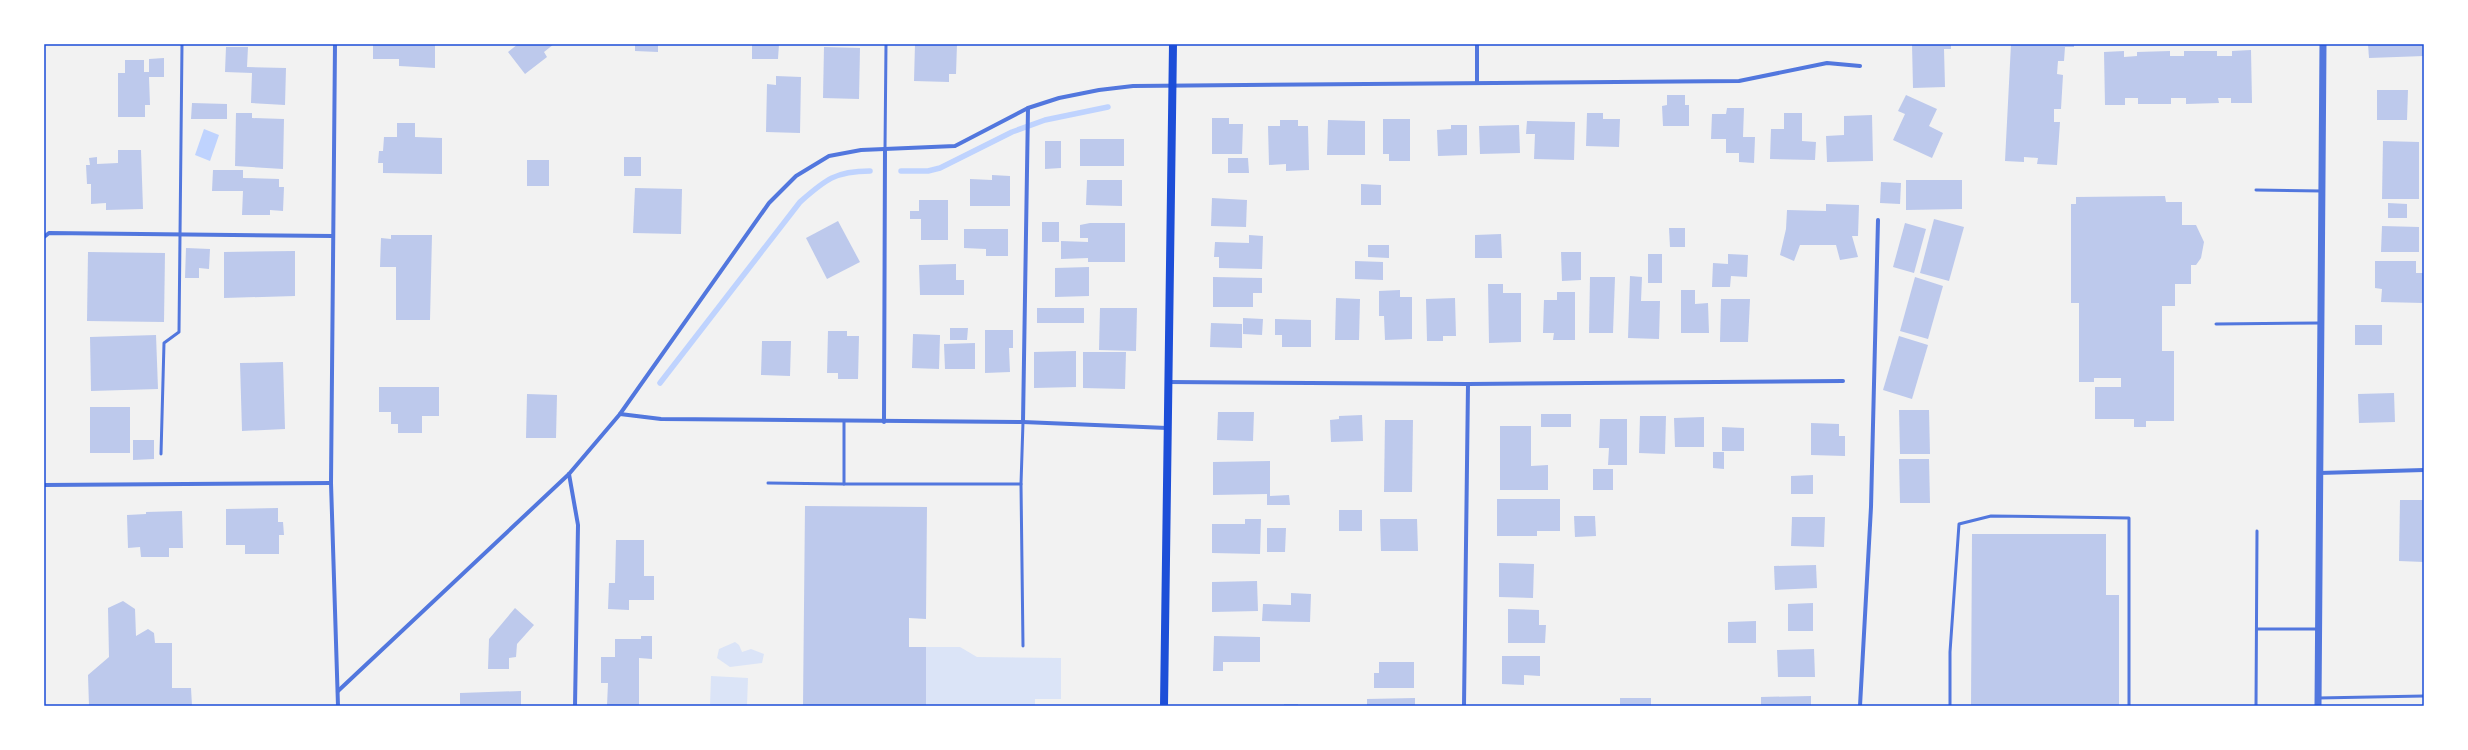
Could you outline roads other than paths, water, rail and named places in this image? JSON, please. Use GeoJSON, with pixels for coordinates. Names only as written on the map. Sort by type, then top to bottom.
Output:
{"type":"FeatureCollection","features":[{"type":"Feature","properties":{"kind":"main road"},"geometry":{"type":"LineString","coordinates":[[1164,706],[1167,382],[1173,44]]}},
{"type":"Feature","properties":{"kind":"street"},"geometry":{"type":"LineString","coordinates":[[335,44],[331,483],[338,706]]}},
{"type":"Feature","properties":{"kind":"street"},"geometry":{"type":"LineString","coordinates":[[1477,44],[1477,82]]}},
{"type":"Feature","properties":{"kind":"street"},"geometry":{"type":"LineString","coordinates":[[2318,706],[2323,44]]}},
{"type":"Feature","properties":{"kind":"street"},"geometry":{"type":"LineString","coordinates":[[338,691],[569,474],[620,414],[769,203],[796,176],[829,156],[861,150],[955,146],[1028,108],[1059,98],[1099,90],[1173,84],[1739,82],[1827,63],[1860,66]]}},
{"type":"Feature","properties":{"kind":"street"},"geometry":{"type":"LineString","coordinates":[[1023,422],[1028,108]]}},
{"type":"Feature","properties":{"kind":"street"},"geometry":{"type":"LineString","coordinates":[[884,422],[885,149]]}},
{"type":"Feature","properties":{"kind":"street"},"geometry":{"type":"LineString","coordinates":[[1860,706],[1871,507],[1878,220]]}},
{"type":"Feature","properties":{"kind":"street"},"geometry":{"type":"LineString","coordinates":[[44,237],[49,234],[334,236]]}},
{"type":"Feature","properties":{"kind":"street"},"geometry":{"type":"LineString","coordinates":[[1167,382],[1468,384],[1844,381]]}},
{"type":"Feature","properties":{"kind":"street"},"geometry":{"type":"LineString","coordinates":[[1464,706],[1468,384]]}},
{"type":"Feature","properties":{"kind":"street"},"geometry":{"type":"LineString","coordinates":[[620,414],[661,419],[1023,422],[1167,428]]}},
{"type":"Feature","properties":{"kind":"street"},"geometry":{"type":"LineString","coordinates":[[2319,473],[2424,470]]}},
{"type":"Feature","properties":{"kind":"street"},"geometry":{"type":"LineString","coordinates":[[569,474],[578,525],[575,706]]}},
{"type":"Feature","properties":{"kind":"street"},"geometry":{"type":"LineString","coordinates":[[44,485],[331,483]]}},
{"type":"Feature","properties":{"kind":"lane"},"geometry":{"type":"LineString","coordinates":[[161,454],[164,343],[179,332],[182,44]]}},
{"type":"Feature","properties":{"kind":"lane"},"geometry":{"type":"LineString","coordinates":[[885,149],[886,44]]}},
{"type":"Feature","properties":{"kind":"lane"},"geometry":{"type":"LineString","coordinates":[[2256,190],[2322,191]]}},
{"type":"Feature","properties":{"kind":"lane"},"geometry":{"type":"LineString","coordinates":[[2216,324],[2321,322]]}},
{"type":"Feature","properties":{"kind":"lane"},"geometry":{"type":"LineString","coordinates":[[844,421],[844,484]]}},
{"type":"Feature","properties":{"kind":"lane"},"geometry":{"type":"LineString","coordinates":[[1023,422],[1021,484],[1023,646]]}},
{"type":"Feature","properties":{"kind":"lane"},"geometry":{"type":"LineString","coordinates":[[768,483],[1021,484]]}},
{"type":"Feature","properties":{"kind":"lane"},"geometry":{"type":"LineString","coordinates":[[1950,706],[1950,652],[1959,524],[1991,516],[2129,518],[2129,706]]}},
{"type":"Feature","properties":{"kind":"lane"},"geometry":{"type":"LineString","coordinates":[[2256,706],[2257,531]]}},
{"type":"Feature","properties":{"kind":"lane"},"geometry":{"type":"LineString","coordinates":[[2257,629],[2318,629]]}},
{"type":"Feature","properties":{"kind":"lane"},"geometry":{"type":"LineString","coordinates":[[2318,698],[2424,696]]}},
{"type":"Feature","properties":{"kind":"water"},"geometry":{"type":"Polygon","coordinates":[[[204,129],[219,135],[210,161],[195,155],[204,129]]]}},
{"type":"Feature","properties":{"kind":"waterway"},"geometry":{"type":"LineString","coordinates":[[901,171],[928,171],[940,168],[1012,132],[1045,120],[1108,107]]}},
{"type":"Feature","properties":{"kind":"waterway"},"geometry":{"type":"LineString","coordinates":[[660,383],[800,202],[831,178],[858,171],[870,171]]}}]}
